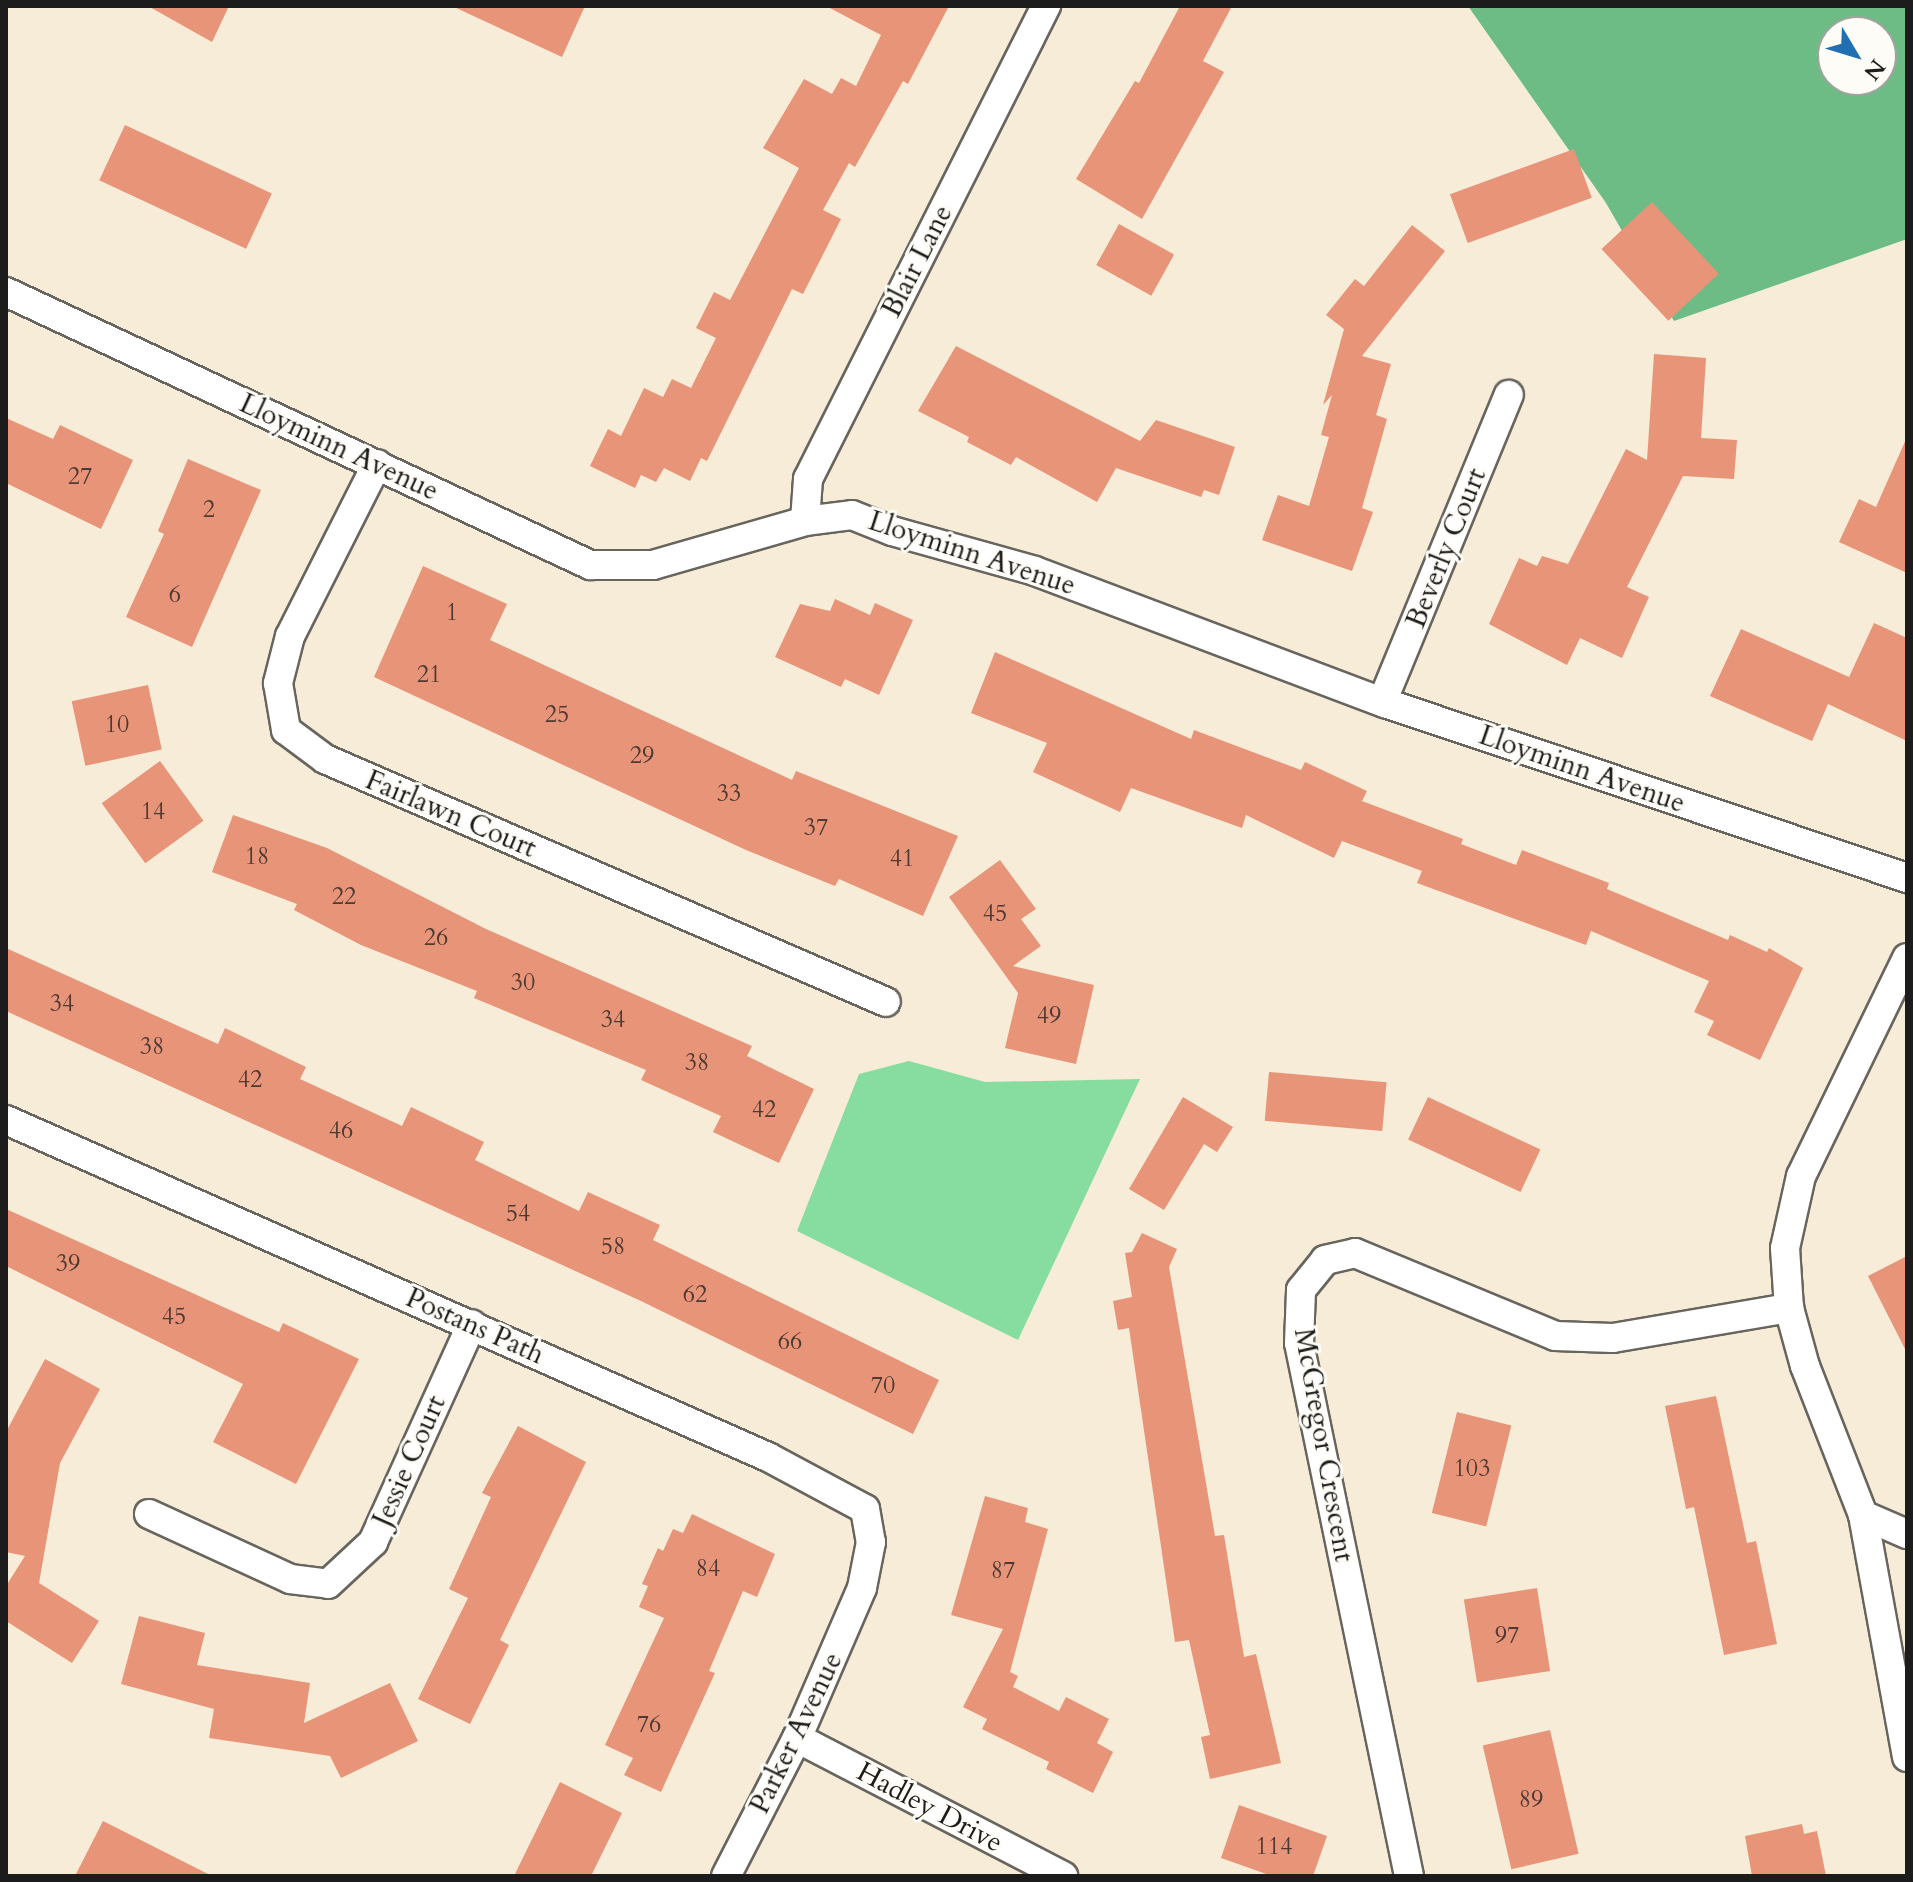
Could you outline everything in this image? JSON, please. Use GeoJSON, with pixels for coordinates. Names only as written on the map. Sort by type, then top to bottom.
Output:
{"type":"FeatureCollection","features":[{"type":"Feature","properties":{"kind":"street","name":"Blair Lane"},"geometry":{"type":"LineString","coordinates":[[805,521],[808,479],[1046,6]]}},
{"type":"Feature","properties":{"kind":"street","name":"Lloyminn Avenue"},"geometry":{"type":"LineString","coordinates":[[6,292],[590,565],[653,565],[805,521],[852,515],[892,531],[1035,571],[1383,700],[1907,878]]}},
{"type":"Feature","properties":{"kind":"street","name":"Beverly Court"},"geometry":{"type":"LineString","coordinates":[[1383,700],[1509,395]]}},
{"type":"Feature","properties":{"kind":"street","name":"Fairlawn Court"},"geometry":{"type":"LineString","coordinates":[[377,464],[290,636],[278,683],[286,730],[325,759],[886,1002]]}},
{"type":"Feature","properties":{"kind":"street"},"geometry":{"type":"LineString","coordinates":[[1907,958],[1801,1176],[1785,1248],[1789,1308],[1805,1366],[1863,1515],[1907,1757]]}},
{"type":"Feature","properties":{"kind":"street","name":"Postans Path"},"geometry":{"type":"LineString","coordinates":[[6,1120],[768,1457],[865,1509],[871,1542],[862,1588]]}},
{"type":"Feature","properties":{"kind":"street","name":"McGregor Crescent"},"geometry":{"type":"LineString","coordinates":[[1409,1876],[1299,1343],[1301,1290],[1325,1260],[1355,1253],[1555,1336],[1613,1338],[1789,1308]]}},
{"type":"Feature","properties":{"kind":"street","name":"Jessie Court"},"geometry":{"type":"LineString","coordinates":[[149,1514],[290,1579],[328,1584],[373,1542],[472,1324]]}},
{"type":"Feature","properties":{"kind":"street"},"geometry":{"type":"LineString","coordinates":[[1863,1515],[1907,1534]]}},
{"type":"Feature","properties":{"kind":"street","name":"Parker Avenue"},"geometry":{"type":"LineString","coordinates":[[726,1876],[797,1738],[862,1588]]}},
{"type":"Feature","properties":{"kind":"street","name":"Hadley Drive"},"geometry":{"type":"LineString","coordinates":[[797,1738],[1063,1876]]}},
{"type":"Feature","properties":{"kind":"green space"},"geometry":{"type":"Polygon","coordinates":[[[1468,6],[1907,6],[1907,239],[1674,321],[1606,203],[1468,6]]]}},
{"type":"Feature","properties":{"kind":"green space"},"geometry":{"type":"Polygon","coordinates":[[[909,1061],[985,1082],[1140,1079],[1018,1340],[797,1231],[859,1074],[909,1061]]]}},
{"type":"Feature","properties":{"kind":"building"},"geometry":{"type":"Polygon","coordinates":[[[148,6],[229,6],[212,42],[148,6]]]}},
{"type":"Feature","properties":{"kind":"building"},"geometry":{"type":"Polygon","coordinates":[[[452,6],[585,6],[562,57],[452,6]]]}},
{"type":"Feature","properties":{"kind":"building"},"geometry":{"type":"Polygon","coordinates":[[[826,6],[949,6],[908,84],[903,81],[855,167],[849,163],[823,210],[841,219],[803,294],[792,289],[707,461],[701,458],[690,481],[664,468],[656,482],[641,475],[635,488],[590,466],[608,429],[621,436],[644,388],[663,397],[672,379],[691,388],[716,338],[696,328],[714,292],[730,300],[799,168],[763,148],[804,79],[832,94],[841,78],[856,86],[881,35],[826,6]]]}},
{"type":"Feature","properties":{"kind":"building"},"geometry":{"type":"Polygon","coordinates":[[[1180,6],[1232,6],[1203,61],[1224,72],[1142,219],[1076,179],[1135,81],[1139,83],[1180,6]]]}},
{"type":"Feature","properties":{"kind":"building"},"geometry":{"type":"Polygon","coordinates":[[[125,125],[272,193],[246,249],[99,180],[125,125]]]}},
{"type":"Feature","properties":{"kind":"building"},"geometry":{"type":"Polygon","coordinates":[[[1574,149],[1592,198],[1468,243],[1450,194],[1574,149]]]}},
{"type":"Feature","properties":{"kind":"building"},"geometry":{"type":"Polygon","coordinates":[[[1652,202],[1719,274],[1668,321],[1602,249],[1652,202]]]}},
{"type":"Feature","properties":{"kind":"building"},"geometry":{"type":"Polygon","coordinates":[[[1119,224],[1174,255],[1151,296],[1096,265],[1119,224]]]}},
{"type":"Feature","properties":{"kind":"building"},"geometry":{"type":"Polygon","coordinates":[[[1412,225],[1445,251],[1362,356],[1391,364],[1376,415],[1387,419],[1362,508],[1373,512],[1352,571],[1262,540],[1278,495],[1309,506],[1329,437],[1321,435],[1332,395],[1323,405],[1344,329],[1326,315],[1355,279],[1364,286],[1412,225]]]}},
{"type":"Feature","properties":{"kind":"building"},"geometry":{"type":"Polygon","coordinates":[[[956,346],[1140,441],[1156,420],[1235,447],[1219,495],[1204,490],[1201,497],[1116,468],[1097,502],[1016,457],[1011,465],[967,442],[969,437],[918,411],[956,346]]]}},
{"type":"Feature","properties":{"kind":"building"},"geometry":{"type":"Polygon","coordinates":[[[1654,354],[1706,358],[1701,438],[1737,440],[1734,479],[1683,476],[1627,587],[1649,597],[1622,658],[1580,638],[1567,665],[1489,624],[1519,558],[1537,566],[1542,556],[1568,564],[1626,449],[1647,460],[1654,354]]]}},
{"type":"Feature","properties":{"kind":"building"},"geometry":{"type":"Polygon","coordinates":[[[6,418],[53,439],[60,425],[133,460],[101,529],[6,483],[6,418]]]}},
{"type":"Feature","properties":{"kind":"building"},"geometry":{"type":"Polygon","coordinates":[[[1907,437],[1907,573],[1839,542],[1859,499],[1876,507],[1907,437]]]}},
{"type":"Feature","properties":{"kind":"building"},"geometry":{"type":"Polygon","coordinates":[[[188,459],[261,490],[192,647],[126,617],[164,534],[158,531],[188,459]]]}},
{"type":"Feature","properties":{"kind":"building"},"geometry":{"type":"Polygon","coordinates":[[[423,566],[507,604],[490,640],[792,780],[796,771],[958,836],[923,916],[839,879],[835,886],[746,850],[374,677],[423,566]]]}},
{"type":"Feature","properties":{"kind":"building"},"geometry":{"type":"Polygon","coordinates":[[[835,599],[870,615],[875,603],[913,620],[879,695],[845,679],[841,687],[775,657],[800,604],[830,611],[835,599]]]}},
{"type":"Feature","properties":{"kind":"building"},"geometry":{"type":"Polygon","coordinates":[[[1874,623],[1907,638],[1907,741],[1828,704],[1812,741],[1710,696],[1741,629],[1849,677],[1874,623]]]}},
{"type":"Feature","properties":{"kind":"building"},"geometry":{"type":"Polygon","coordinates":[[[995,652],[1191,739],[1194,730],[1301,770],[1305,762],[1367,791],[1362,801],[1463,839],[1461,844],[1516,865],[1522,850],[1609,883],[1607,889],[1728,940],[1730,935],[1767,952],[1769,948],[1803,968],[1760,1060],[1707,1035],[1714,1021],[1694,1012],[1709,981],[1591,931],[1586,945],[1417,883],[1422,871],[1342,841],[1334,858],[1246,815],[1242,828],[1131,788],[1120,812],[1033,772],[1047,743],[971,713],[995,652]]]}},
{"type":"Feature","properties":{"kind":"building"},"geometry":{"type":"Polygon","coordinates":[[[148,685],[162,750],[85,766],[72,701],[148,685]]]}},
{"type":"Feature","properties":{"kind":"building"},"geometry":{"type":"Polygon","coordinates":[[[160,761],[203,821],[145,863],[102,803],[160,761]]]}},
{"type":"Feature","properties":{"kind":"building"},"geometry":{"type":"Polygon","coordinates":[[[233,815],[327,848],[486,929],[752,1046],[747,1056],[814,1089],[779,1163],[713,1132],[721,1116],[641,1080],[646,1070],[474,998],[477,991],[361,945],[294,910],[297,904],[212,872],[233,815]]]}},
{"type":"Feature","properties":{"kind":"building"},"geometry":{"type":"Polygon","coordinates":[[[1000,860],[1036,909],[1021,919],[1041,946],[1013,966],[1094,985],[1076,1064],[1005,1048],[1018,993],[949,897],[1000,860]]]}},
{"type":"Feature","properties":{"kind":"building"},"geometry":{"type":"Polygon","coordinates":[[[6,948],[218,1044],[225,1028],[306,1067],[300,1079],[402,1126],[411,1107],[484,1142],[475,1160],[579,1211],[588,1192],[660,1225],[653,1240],[939,1380],[913,1434],[641,1301],[6,1011],[6,948]]]}},
{"type":"Feature","properties":{"kind":"building"},"geometry":{"type":"Polygon","coordinates":[[[1269,1072],[1387,1082],[1382,1131],[1265,1121],[1269,1072]]]}},
{"type":"Feature","properties":{"kind":"building"},"geometry":{"type":"Polygon","coordinates":[[[1183,1097],[1233,1127],[1217,1152],[1204,1144],[1164,1210],[1129,1189],[1183,1097]]]}},
{"type":"Feature","properties":{"kind":"building"},"geometry":{"type":"Polygon","coordinates":[[[1428,1097],[1540,1149],[1521,1192],[1408,1140],[1428,1097]]]}},
{"type":"Feature","properties":{"kind":"building"},"geometry":{"type":"Polygon","coordinates":[[[6,1209],[279,1332],[283,1323],[359,1359],[296,1484],[213,1442],[243,1384],[6,1266],[6,1209]]]}},
{"type":"Feature","properties":{"kind":"building"},"geometry":{"type":"Polygon","coordinates":[[[1142,1233],[1177,1249],[1169,1267],[1215,1536],[1224,1535],[1244,1657],[1256,1654],[1281,1763],[1210,1779],[1201,1737],[1210,1735],[1189,1640],[1175,1642],[1129,1328],[1118,1330],[1113,1301],[1132,1297],[1125,1253],[1132,1252],[1142,1233]]]}},
{"type":"Feature","properties":{"kind":"building"},"geometry":{"type":"Polygon","coordinates":[[[1907,1256],[1907,1353],[1868,1276],[1907,1256]]]}},
{"type":"Feature","properties":{"kind":"building"},"geometry":{"type":"Polygon","coordinates":[[[45,1359],[100,1389],[60,1463],[39,1583],[99,1621],[72,1663],[6,1621],[6,1586],[25,1556],[6,1552],[6,1432],[45,1359]]]}},
{"type":"Feature","properties":{"kind":"building"},"geometry":{"type":"Polygon","coordinates":[[[1716,1396],[1747,1543],[1756,1541],[1777,1644],[1724,1655],[1694,1507],[1686,1509],[1665,1406],[1716,1396]]]}},
{"type":"Feature","properties":{"kind":"building"},"geometry":{"type":"Polygon","coordinates":[[[1457,1412],[1511,1426],[1486,1526],[1432,1513],[1457,1412]]]}},
{"type":"Feature","properties":{"kind":"building"},"geometry":{"type":"Polygon","coordinates":[[[518,1426],[586,1462],[500,1640],[509,1645],[470,1724],[418,1699],[468,1598],[449,1589],[491,1497],[482,1493],[518,1426]]]}},
{"type":"Feature","properties":{"kind":"building"},"geometry":{"type":"Polygon","coordinates":[[[985,1496],[1028,1508],[1025,1522],[1048,1529],[1010,1672],[1018,1676],[1013,1687],[1059,1711],[1066,1697],[1109,1719],[1097,1743],[1113,1752],[1093,1793],[1046,1769],[1049,1762],[982,1729],[987,1719],[963,1707],[1003,1629],[951,1615],[985,1496]]]}},
{"type":"Feature","properties":{"kind":"building"},"geometry":{"type":"Polygon","coordinates":[[[692,1514],[775,1554],[757,1597],[743,1591],[709,1671],[715,1673],[661,1792],[624,1775],[633,1758],[605,1745],[664,1618],[639,1607],[648,1586],[642,1584],[658,1548],[663,1551],[673,1529],[683,1533],[692,1514]]]}},
{"type":"Feature","properties":{"kind":"building"},"geometry":{"type":"Polygon","coordinates":[[[1537,1588],[1550,1671],[1477,1683],[1464,1600],[1537,1588]]]}},
{"type":"Feature","properties":{"kind":"building"},"geometry":{"type":"Polygon","coordinates":[[[139,1616],[205,1633],[197,1665],[310,1683],[304,1723],[390,1683],[418,1741],[341,1778],[330,1756],[209,1738],[214,1709],[121,1684],[139,1616]]]}},
{"type":"Feature","properties":{"kind":"building"},"geometry":{"type":"Polygon","coordinates":[[[1550,1730],[1579,1854],[1511,1869],[1483,1746],[1550,1730]]]}},
{"type":"Feature","properties":{"kind":"building"},"geometry":{"type":"Polygon","coordinates":[[[560,1782],[622,1813],[591,1876],[514,1876],[560,1782]]]}},
{"type":"Feature","properties":{"kind":"building"},"geometry":{"type":"Polygon","coordinates":[[[1239,1805],[1327,1836],[1313,1876],[1272,1876],[1221,1858],[1239,1805]]]}},
{"type":"Feature","properties":{"kind":"building"},"geometry":{"type":"Polygon","coordinates":[[[103,1821],[212,1876],[75,1876],[103,1821]]]}},
{"type":"Feature","properties":{"kind":"building"},"geometry":{"type":"Polygon","coordinates":[[[1802,1824],[1804,1834],[1817,1831],[1826,1876],[1752,1876],[1745,1836],[1802,1824]]]}}]}
